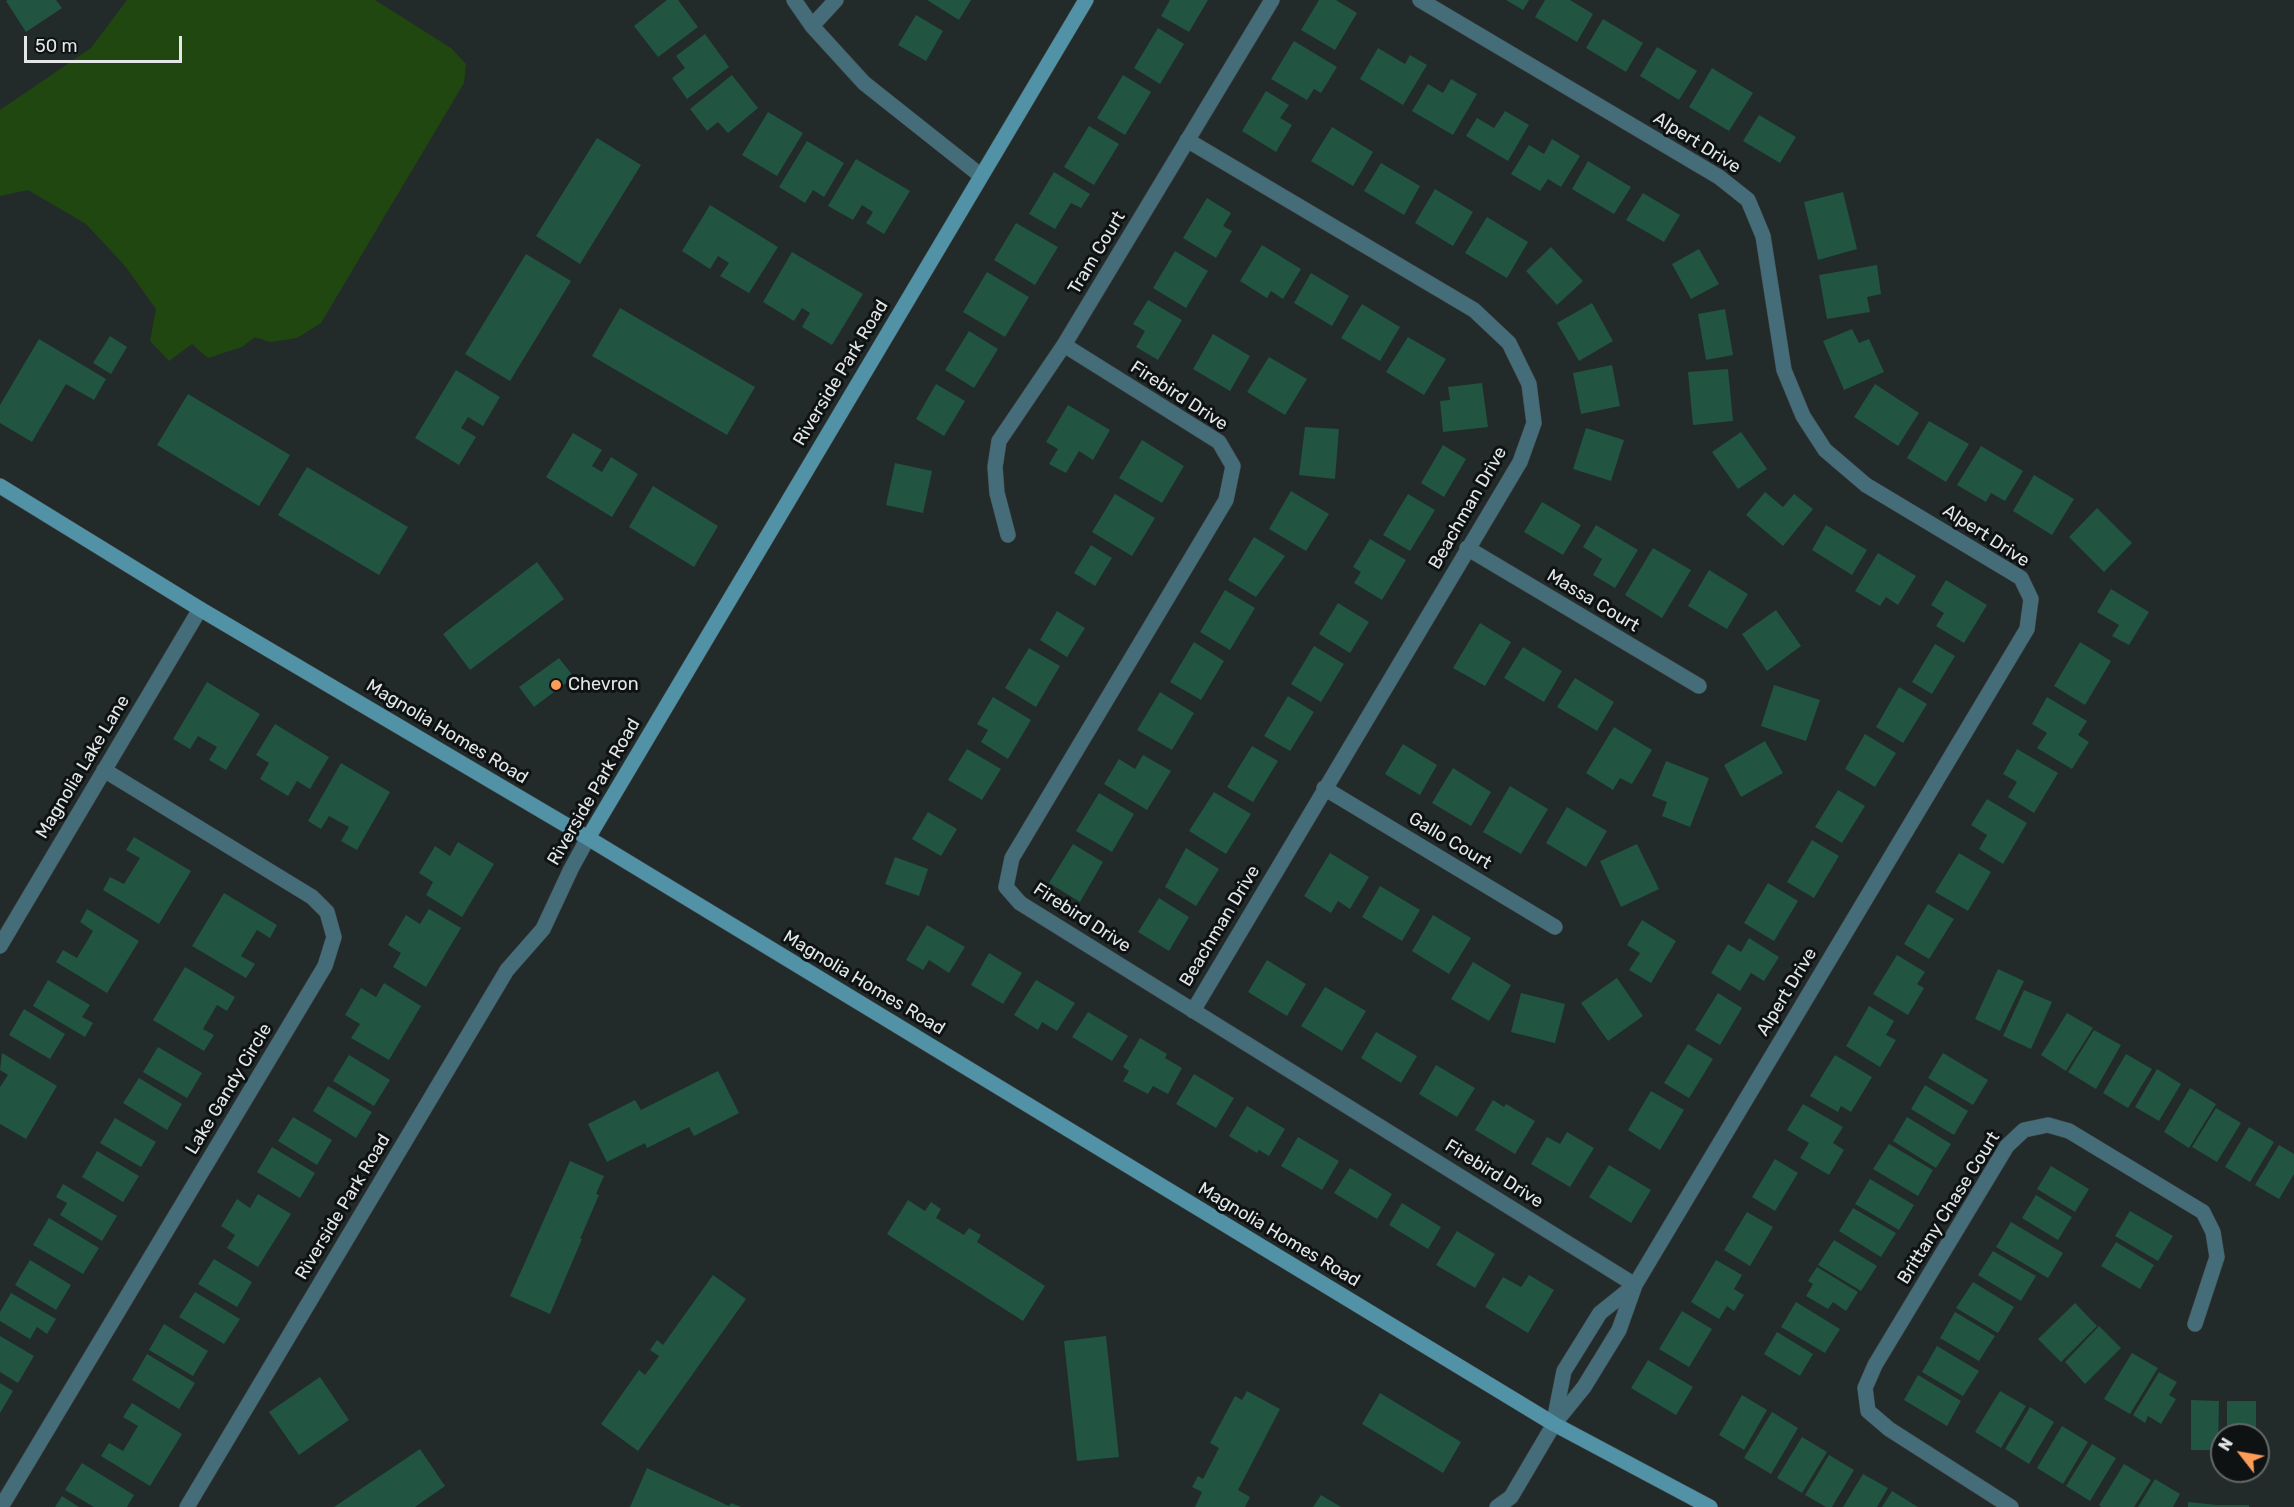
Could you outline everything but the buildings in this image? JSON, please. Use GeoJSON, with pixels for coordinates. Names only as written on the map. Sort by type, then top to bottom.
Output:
{"type":"FeatureCollection","features":[{"type":"Feature","properties":{"kind":"street"},"geometry":{"type":"LineString","coordinates":[[794,0],[812,26],[864,83],[980,175]]}},
{"type":"Feature","properties":{"kind":"street"},"geometry":{"type":"LineString","coordinates":[[812,26],[836,0]]}},
{"type":"Feature","properties":{"kind":"street","name":"Riverside Park Road"},"geometry":{"type":"LineString","coordinates":[[187,1507],[507,970],[543,929],[588,838],[1086,0]]}},
{"type":"Feature","properties":{"kind":"street","name":"Tram Court"},"geometry":{"type":"LineString","coordinates":[[1008,535],[997,493],[995,467],[999,441],[1064,345],[1272,0]]}},
{"type":"Feature","properties":{"kind":"street","name":"Alpert Drive"},"geometry":{"type":"LineString","coordinates":[[1420,0],[1719,177],[1748,200],[1763,236],[1784,370],[1803,416],[1826,450],[1866,485],[2021,578],[2031,599],[2027,629],[1635,1285],[1619,1330],[1584,1387],[1554,1424]]}},
{"type":"Feature","properties":{"kind":"street","name":"Beachman Drive"},"geometry":{"type":"LineString","coordinates":[[1187,140],[1474,310],[1509,343],[1529,384],[1534,423],[1521,462],[1467,548],[1192,1011]]}},
{"type":"Feature","properties":{"kind":"street","name":"Firebird Drive"},"geometry":{"type":"LineString","coordinates":[[1064,345],[1219,442],[1233,466],[1226,500],[1012,858],[1006,887],[1020,903],[1635,1285]]}},
{"type":"Feature","properties":{"kind":"street","name":"Magnolia Homes Road"},"geometry":{"type":"LineString","coordinates":[[0,486],[200,609],[588,838],[1554,1424],[1710,1507]]}},
{"type":"Feature","properties":{"kind":"street","name":"Massa Court"},"geometry":{"type":"LineString","coordinates":[[1467,548],[1699,686]]}},
{"type":"Feature","properties":{"kind":"street","name":"Magnolia Lake Lane"},"geometry":{"type":"LineString","coordinates":[[0,946],[200,609]]}},
{"type":"Feature","properties":{"kind":"street","name":"Lake Gandy Circle"},"geometry":{"type":"LineString","coordinates":[[1,1507],[325,966],[334,937],[327,912],[312,897],[104,770]]}},
{"type":"Feature","properties":{"kind":"street","name":"Gallo Court"},"geometry":{"type":"LineString","coordinates":[[1324,788],[1555,927]]}},
{"type":"Feature","properties":{"kind":"street","name":"Brittany Chase Court"},"geometry":{"type":"LineString","coordinates":[[2011,1507],[1889,1429],[1868,1411],[1865,1388],[1875,1365],[2007,1146],[2024,1130],[2048,1125],[2069,1131],[2203,1212],[2213,1232],[2217,1257],[2194,1324]]}},
{"type":"Feature","properties":{"kind":"street","name":"Alpert Drive"},"geometry":{"type":"LineString","coordinates":[[1554,1424],[1564,1371],[1600,1313],[1635,1285]]}},
{"type":"Feature","properties":{"kind":"street"},"geometry":{"type":"LineString","coordinates":[[1497,1507],[1511,1497],[1554,1424]]}},
{"type":"Feature","properties":{"kind":"green space"},"geometry":{"type":"Polygon","coordinates":[[[127,0],[375,0],[451,48],[466,64],[464,83],[321,323],[297,338],[270,342],[255,337],[242,347],[208,358],[192,344],[169,361],[150,341],[156,309],[125,266],[86,224],[28,190],[0,196],[0,110],[91,48],[127,0]]]}},
{"type":"Feature","properties":{"kind":"place","name":"Chevron"},"geometry":{"type":"Point","coordinates":[556,685]}}]}
